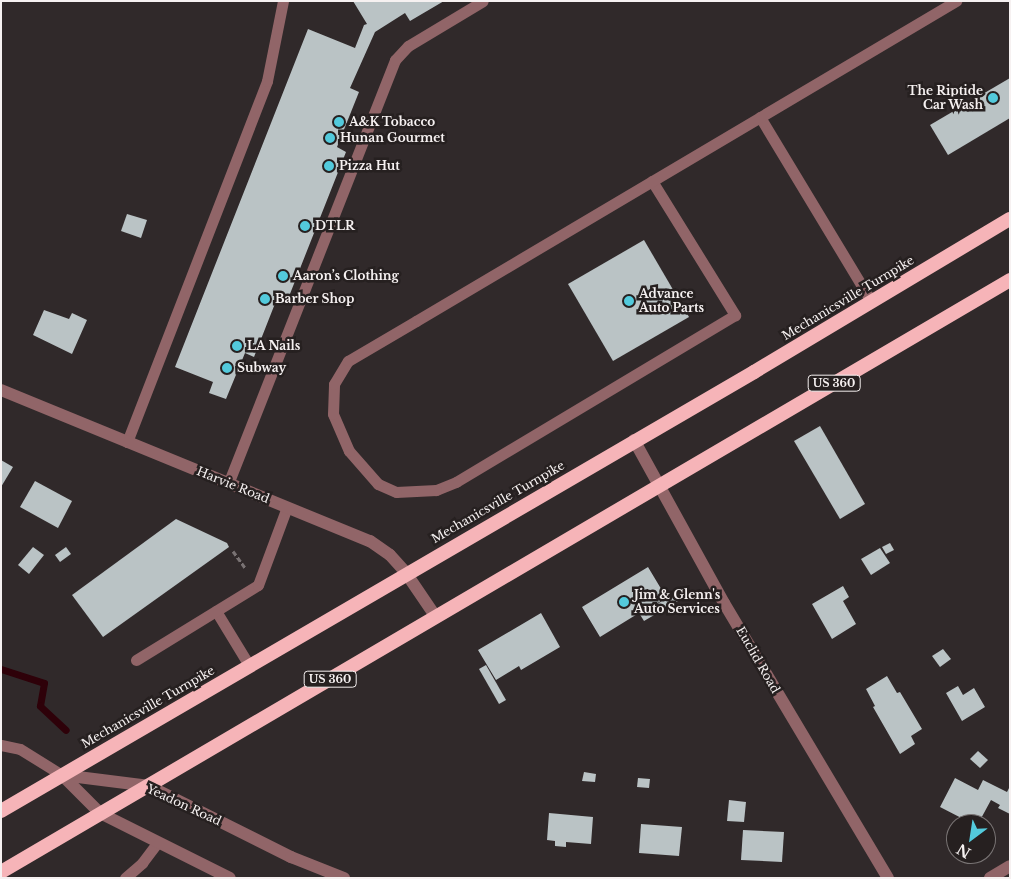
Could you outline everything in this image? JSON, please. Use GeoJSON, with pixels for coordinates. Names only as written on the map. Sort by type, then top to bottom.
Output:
{"type":"FeatureCollection","features":[{"type":"Feature","properties":{"kind":"highway","name":"Mechanicsville Turnpike"},"geometry":{"type":"LineString","coordinates":[[1,810],[406,572],[754,372],[1010,219]]}},
{"type":"Feature","properties":{"kind":"highway","name":"US 360"},"geometry":{"type":"LineString","coordinates":[[1,872],[1010,280]]}},
{"type":"Feature","properties":{"kind":"street","name":"Harvie Road"},"geometry":{"type":"LineString","coordinates":[[1,390],[370,541],[390,554],[406,572],[436,617]]}},
{"type":"Feature","properties":{"kind":"street","name":"Euclid Road"},"geometry":{"type":"LineString","coordinates":[[634,440],[724,603],[888,878]]}},
{"type":"Feature","properties":{"kind":"street","name":"Yeadon Road"},"geometry":{"type":"LineString","coordinates":[[62,775],[149,786],[291,857],[344,878]]}},
{"type":"Feature","properties":{"kind":"street"},"geometry":{"type":"LineString","coordinates":[[62,775],[100,813],[230,878]]}},
{"type":"Feature","properties":{"kind":"street"},"geometry":{"type":"LineString","coordinates":[[990,878],[1010,866]]}},
{"type":"Feature","properties":{"kind":"lane"},"geometry":{"type":"LineString","coordinates":[[127,442],[267,81],[283,1]]}},
{"type":"Feature","properties":{"kind":"lane"},"geometry":{"type":"LineString","coordinates":[[228,484],[395,60],[408,46],[483,1]]}},
{"type":"Feature","properties":{"kind":"lane"},"geometry":{"type":"LineString","coordinates":[[652,181],[735,315],[456,482],[436,490],[396,492],[378,484],[349,451],[333,414],[334,384],[348,361],[760,117],[956,1]]}},
{"type":"Feature","properties":{"kind":"lane"},"geometry":{"type":"LineString","coordinates":[[760,117],[872,301]]}},
{"type":"Feature","properties":{"kind":"lane"},"geometry":{"type":"LineString","coordinates":[[136,660],[258,585],[287,507]]}},
{"type":"Feature","properties":{"kind":"lane"},"geometry":{"type":"LineString","coordinates":[[216,611],[249,665]]}},
{"type":"Feature","properties":{"kind":"lane"},"geometry":{"type":"LineString","coordinates":[[1,745],[20,749],[62,775]]}},
{"type":"Feature","properties":{"kind":"lane"},"geometry":{"type":"LineString","coordinates":[[125,878],[142,863],[158,842]]}},
{"type":"Feature","properties":{"kind":"building"},"geometry":{"type":"Polygon","coordinates":[[[353,1],[444,1],[410,21],[405,13],[375,32],[350,88],[359,92],[337,147],[346,152],[286,304],[276,301],[254,357],[245,353],[226,399],[209,393],[213,382],[175,367],[308,29],[355,48],[364,25],[367,24],[353,1]]]}},
{"type":"Feature","properties":{"kind":"building","name":"The Riptide Car Wash"},"geometry":{"type":"Polygon","coordinates":[[[1010,78],[1010,118],[948,155],[930,125],[1010,78]]]}},
{"type":"Feature","properties":{"kind":"building"},"geometry":{"type":"Polygon","coordinates":[[[127,214],[147,220],[141,238],[121,231],[127,214]]]}},
{"type":"Feature","properties":{"kind":"building","name":"Advance Auto Parts"},"geometry":{"type":"Polygon","coordinates":[[[644,240],[689,317],[613,361],[568,284],[644,240]]]}},
{"type":"Feature","properties":{"kind":"building"},"geometry":{"type":"Polygon","coordinates":[[[44,310],[69,319],[72,313],[87,320],[72,354],[33,335],[44,310]]]}},
{"type":"Feature","properties":{"kind":"building"},"geometry":{"type":"Polygon","coordinates":[[[820,426],[865,504],[840,519],[794,441],[820,426]]]}},
{"type":"Feature","properties":{"kind":"building"},"geometry":{"type":"Polygon","coordinates":[[[1,460],[13,467],[1,487],[1,460]]]}},
{"type":"Feature","properties":{"kind":"building"},"geometry":{"type":"Polygon","coordinates":[[[35,481],[72,501],[58,528],[20,507],[35,481]]]}},
{"type":"Feature","properties":{"kind":"building"},"geometry":{"type":"Polygon","coordinates":[[[176,519],[227,543],[229,547],[103,637],[72,595],[176,519]]]}},
{"type":"Feature","properties":{"kind":"building"},"geometry":{"type":"Polygon","coordinates":[[[890,543],[894,550],[886,554],[882,547],[890,543]]]}},
{"type":"Feature","properties":{"kind":"building"},"geometry":{"type":"Polygon","coordinates":[[[33,547],[44,555],[29,574],[18,565],[33,547]]]}},
{"type":"Feature","properties":{"kind":"building"},"geometry":{"type":"Polygon","coordinates":[[[66,547],[71,554],[60,562],[55,555],[66,547]]]}},
{"type":"Feature","properties":{"kind":"building"},"geometry":{"type":"Polygon","coordinates":[[[880,548],[890,563],[871,575],[861,559],[880,548]]]}},
{"type":"Feature","properties":{"kind":"building","name":"Jim & Glenn's Auto Services"},"geometry":{"type":"Polygon","coordinates":[[[648,567],[666,597],[652,607],[674,594],[678,601],[644,621],[639,613],[600,637],[582,607],[648,567]]]}},
{"type":"Feature","properties":{"kind":"building"},"geometry":{"type":"Polygon","coordinates":[[[843,586],[849,597],[843,601],[856,624],[832,639],[812,604],[843,586]]]}},
{"type":"Feature","properties":{"kind":"building"},"geometry":{"type":"Polygon","coordinates":[[[541,613],[560,647],[521,670],[519,666],[496,680],[478,650],[541,613]]]}},
{"type":"Feature","properties":{"kind":"building"},"geometry":{"type":"Polygon","coordinates":[[[943,649],[951,659],[940,667],[932,656],[943,649]]]}},
{"type":"Feature","properties":{"kind":"building"},"geometry":{"type":"Polygon","coordinates":[[[486,665],[506,700],[499,704],[479,669],[486,665]]]}},
{"type":"Feature","properties":{"kind":"building"},"geometry":{"type":"Polygon","coordinates":[[[887,676],[897,693],[900,692],[922,729],[911,736],[915,744],[900,754],[873,707],[875,706],[866,689],[887,676]]]}},
{"type":"Feature","properties":{"kind":"building"},"geometry":{"type":"Polygon","coordinates":[[[958,686],[963,695],[974,688],[985,707],[962,721],[946,693],[958,686]]]}},
{"type":"Feature","properties":{"kind":"building"},"geometry":{"type":"Polygon","coordinates":[[[978,751],[988,760],[980,768],[970,759],[978,751]]]}},
{"type":"Feature","properties":{"kind":"building"},"geometry":{"type":"Polygon","coordinates":[[[584,772],[596,774],[595,782],[582,781],[584,772]]]}},
{"type":"Feature","properties":{"kind":"building"},"geometry":{"type":"Polygon","coordinates":[[[638,778],[650,779],[649,788],[637,787],[638,778]]]}},
{"type":"Feature","properties":{"kind":"building"},"geometry":{"type":"Polygon","coordinates":[[[955,778],[978,790],[983,780],[1007,792],[1010,786],[1010,814],[998,808],[1000,805],[991,800],[983,814],[954,814],[940,807],[955,778]]]}},
{"type":"Feature","properties":{"kind":"building"},"geometry":{"type":"Polygon","coordinates":[[[729,800],[746,802],[744,822],[727,821],[729,800]]]}},
{"type":"Feature","properties":{"kind":"building"},"geometry":{"type":"Polygon","coordinates":[[[549,813],[593,817],[591,844],[566,842],[566,847],[555,846],[555,841],[547,840],[549,813]]]}},
{"type":"Feature","properties":{"kind":"building"},"geometry":{"type":"Polygon","coordinates":[[[641,824],[682,827],[679,856],[639,853],[641,824]]]}},
{"type":"Feature","properties":{"kind":"building"},"geometry":{"type":"Polygon","coordinates":[[[743,830],[784,832],[782,862],[741,860],[743,830]]]}},
{"type":"Feature","properties":{"kind":"waterway"},"geometry":{"type":"LineString","coordinates":[[1,669],[44,683],[40,706],[66,730]]}},
{"type":"Feature","properties":{"kind":"place","name":"The Riptide Car Wash"},"geometry":{"type":"Point","coordinates":[993,98]}},
{"type":"Feature","properties":{"kind":"place","name":"A&K Tobacco"},"geometry":{"type":"Point","coordinates":[339,122]}},
{"type":"Feature","properties":{"kind":"place","name":"Hunan Gourmet"},"geometry":{"type":"Point","coordinates":[330,138]}},
{"type":"Feature","properties":{"kind":"place","name":"Pizza Hut"},"geometry":{"type":"Point","coordinates":[329,166]}},
{"type":"Feature","properties":{"kind":"place","name":"DTLR"},"geometry":{"type":"Point","coordinates":[305,226]}},
{"type":"Feature","properties":{"kind":"place","name":"Aaron’s Clothing"},"geometry":{"type":"Point","coordinates":[283,276]}},
{"type":"Feature","properties":{"kind":"place","name":"Barber Shop"},"geometry":{"type":"Point","coordinates":[265,299]}},
{"type":"Feature","properties":{"kind":"place","name":"Advance Auto Parts"},"geometry":{"type":"Point","coordinates":[629,301]}},
{"type":"Feature","properties":{"kind":"place","name":"LA Nails"},"geometry":{"type":"Point","coordinates":[237,346]}},
{"type":"Feature","properties":{"kind":"place","name":"Subway"},"geometry":{"type":"Point","coordinates":[227,368]}},
{"type":"Feature","properties":{"kind":"place","name":"Jim & Glenn's Auto Services"},"geometry":{"type":"Point","coordinates":[624,602]}}]}
